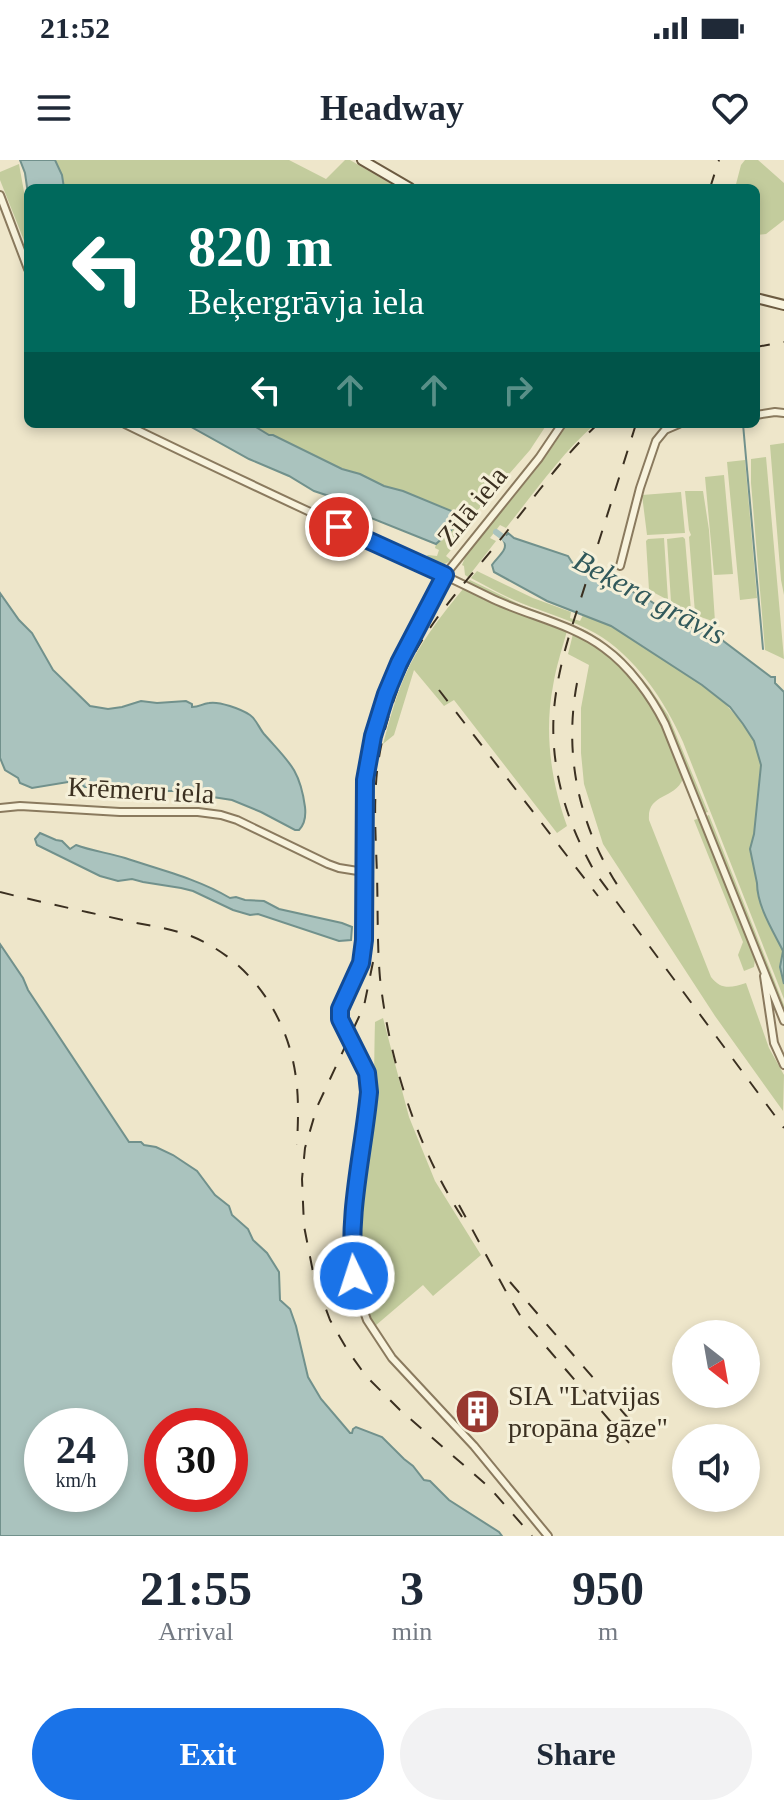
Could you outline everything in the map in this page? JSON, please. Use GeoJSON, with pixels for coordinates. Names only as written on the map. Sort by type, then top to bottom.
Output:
{"type":"FeatureCollection","features":[{"type":"Feature","properties":{"kind":"main road"},"geometry":{"type":"LineString","coordinates":[[362,160],[403,184]]}},
{"type":"Feature","properties":{"kind":"main road"},"geometry":{"type":"LineString","coordinates":[[760,299],[784,305]]}},
{"type":"Feature","properties":{"kind":"street"},"geometry":{"type":"LineString","coordinates":[[0,195],[24,258]]}},
{"type":"Feature","properties":{"kind":"street"},"geometry":{"type":"LineString","coordinates":[[760,414],[784,413]]}},
{"type":"Feature","properties":{"kind":"street"},"geometry":{"type":"LineString","coordinates":[[133,428],[509,606],[591,639],[611,653],[653,703],[669,731],[784,1021]]}},
{"type":"Feature","properties":{"kind":"street","name":"Zilā iela"},"geometry":{"type":"LineString","coordinates":[[548,1536],[474,1446],[392,1358],[367,1320],[351,1250],[368,1083],[362,1061],[340,1019],[340,1009],[361,963],[364,940],[365,780],[378,717],[406,648],[445,575],[559,428]]}},
{"type":"Feature","properties":{"kind":"street"},"geometry":{"type":"LineString","coordinates":[[620,566],[656,441],[670,428]]}},
{"type":"Feature","properties":{"kind":"street","name":"Krēmeru iela"},"geometry":{"type":"LineString","coordinates":[[0,808],[20,806],[221,815],[328,864],[364,872]]}},
{"type":"Feature","properties":{"kind":"street"},"geometry":{"type":"LineString","coordinates":[[763,968],[774,1043],[784,1065]]}},
{"type":"Feature","properties":{"kind":"green space"},"geometry":{"type":"Polygon","coordinates":[[[55,160],[289,160],[326,179],[345,160],[350,160],[391,184],[63,184],[55,160]]]}},
{"type":"Feature","properties":{"kind":"green space"},"geometry":{"type":"Polygon","coordinates":[[[745,160],[758,160],[784,183],[784,220],[766,234],[760,235],[760,184],[736,184],[745,160]]]}},
{"type":"Feature","properties":{"kind":"green space"},"geometry":{"type":"Polygon","coordinates":[[[19,164],[24,192],[24,240],[0,180],[0,172],[19,164]]]}},
{"type":"Feature","properties":{"kind":"green space"},"geometry":{"type":"Polygon","coordinates":[[[258,428],[544,428],[530,450],[477,511],[480,514],[446,556],[451,560],[435,566],[424,563],[423,558],[437,556],[439,550],[435,548],[436,544],[461,521],[469,522],[472,517],[383,486],[258,428]]]}},
{"type":"Feature","properties":{"kind":"green space"},"geometry":{"type":"Polygon","coordinates":[[[565,428],[591,428],[559,461],[506,528],[500,525],[490,538],[496,541],[468,577],[462,565],[466,555],[539,466],[565,428]]]}},
{"type":"Feature","properties":{"kind":"green space"},"geometry":{"type":"Polygon","coordinates":[[[784,443],[784,595],[770,445],[784,443]]]}},
{"type":"Feature","properties":{"kind":"green space"},"geometry":{"type":"Polygon","coordinates":[[[766,457],[784,659],[765,650],[751,459],[766,457]]]}},
{"type":"Feature","properties":{"kind":"green space"},"geometry":{"type":"Polygon","coordinates":[[[745,460],[757,598],[740,600],[727,462],[745,460]]]}},
{"type":"Feature","properties":{"kind":"green space"},"geometry":{"type":"Polygon","coordinates":[[[724,475],[733,574],[714,575],[705,477],[724,475]]]}},
{"type":"Feature","properties":{"kind":"green space"},"geometry":{"type":"Polygon","coordinates":[[[685,491],[703,491],[709,530],[715,622],[695,613],[685,491]]]}},
{"type":"Feature","properties":{"kind":"green space"},"geometry":{"type":"Polygon","coordinates":[[[681,492],[685,533],[647,535],[642,495],[681,492]]]}},
{"type":"Feature","properties":{"kind":"green space"},"geometry":{"type":"Polygon","coordinates":[[[683,537],[691,610],[671,602],[667,539],[683,537]]]}},
{"type":"Feature","properties":{"kind":"green space"},"geometry":{"type":"Polygon","coordinates":[[[664,538],[668,600],[649,590],[646,541],[664,538]]]}},
{"type":"Feature","properties":{"kind":"green space"},"geometry":{"type":"Polygon","coordinates":[[[477,571],[571,612],[570,618],[580,621],[583,615],[611,626],[721,699],[743,724],[754,741],[761,765],[750,849],[760,901],[783,951],[780,967],[784,999],[683,742],[647,681],[623,654],[595,633],[471,578],[477,571]]]}},
{"type":"Feature","properties":{"kind":"green space"},"geometry":{"type":"Polygon","coordinates":[[[470,580],[521,605],[587,631],[620,654],[668,715],[708,812],[705,813],[665,716],[619,656],[579,629],[494,596],[467,582],[470,580]]]}},
{"type":"Feature","properties":{"kind":"green space"},"geometry":{"type":"Polygon","coordinates":[[[463,589],[567,631],[554,679],[549,721],[553,774],[567,826],[557,833],[454,700],[444,706],[414,670],[394,735],[383,744],[398,694],[416,654],[463,589]]]}},
{"type":"Feature","properties":{"kind":"green space"},"geometry":{"type":"Polygon","coordinates":[[[573,634],[592,644],[627,675],[643,694],[669,737],[683,779],[679,786],[652,805],[649,820],[711,977],[727,987],[746,983],[769,1048],[784,1075],[783,1111],[715,1016],[603,844],[584,784],[581,753],[581,708],[589,665],[568,654],[573,634]]]}},
{"type":"Feature","properties":{"kind":"green space"},"geometry":{"type":"Polygon","coordinates":[[[709,815],[784,1005],[784,1013],[706,816],[709,815]]]}},
{"type":"Feature","properties":{"kind":"green space"},"geometry":{"type":"Polygon","coordinates":[[[700,818],[755,959],[754,967],[744,971],[738,955],[743,942],[694,820],[700,818]]]}},
{"type":"Feature","properties":{"kind":"green space"},"geometry":{"type":"Polygon","coordinates":[[[383,1018],[409,1117],[435,1181],[481,1255],[433,1296],[423,1285],[375,1326],[364,1301],[358,1275],[356,1222],[372,1103],[375,1022],[383,1018]]]}},
{"type":"Feature","properties":{"kind":"water"},"geometry":{"type":"Polygon","coordinates":[[[20,160],[55,160],[63,184],[27,184],[20,160]]]}},
{"type":"Feature","properties":{"kind":"water"},"geometry":{"type":"Polygon","coordinates":[[[193,428],[258,428],[342,469],[472,517],[469,522],[461,521],[436,544],[361,514],[335,498],[249,459],[193,428]]]}},
{"type":"Feature","properties":{"kind":"water"},"geometry":{"type":"Polygon","coordinates":[[[508,533],[514,538],[568,556],[575,567],[587,575],[612,576],[681,622],[699,632],[714,634],[775,677],[775,683],[784,692],[784,984],[780,967],[783,951],[760,901],[750,849],[761,765],[754,741],[730,707],[702,685],[611,626],[547,601],[494,572],[492,565],[504,550],[503,540],[508,533]]]}},
{"type":"Feature","properties":{"kind":"water"},"geometry":{"type":"Polygon","coordinates":[[[0,593],[32,633],[53,670],[90,706],[108,709],[141,701],[186,701],[192,707],[224,704],[250,715],[296,774],[305,807],[305,820],[301,828],[295,830],[232,800],[142,788],[85,787],[74,781],[32,788],[20,783],[18,778],[5,770],[0,758],[0,593]]]}},
{"type":"Feature","properties":{"kind":"water"},"geometry":{"type":"Polygon","coordinates":[[[40,833],[62,841],[70,849],[76,845],[125,858],[192,880],[230,898],[264,901],[279,909],[342,923],[352,927],[351,940],[339,941],[258,914],[233,910],[193,891],[100,876],[37,845],[35,839],[40,833]]]}},
{"type":"Feature","properties":{"kind":"water"},"geometry":{"type":"Polygon","coordinates":[[[0,944],[129,1142],[156,1147],[197,1171],[267,1253],[279,1272],[280,1300],[290,1309],[308,1377],[321,1399],[350,1433],[356,1427],[382,1437],[424,1480],[430,1481],[449,1500],[502,1536],[0,1536],[0,944]]]}},
{"type":"Feature","properties":{"kind":"waterway"},"geometry":{"type":"LineString","coordinates":[[743,428],[763,649]]}},
{"type":"Feature","properties":{"kind":"waterway","name":"Beķera grāvis"},"geometry":{"type":"LineString","coordinates":[[496,532],[508,541]]}},
{"type":"Feature","properties":{"kind":"railway"},"geometry":{"type":"LineString","coordinates":[[711,184],[719,160]]}},
{"type":"Feature","properties":{"kind":"railway"},"geometry":{"type":"LineString","coordinates":[[760,346],[784,342]]}},
{"type":"Feature","properties":{"kind":"railway"},"geometry":{"type":"LineString","coordinates":[[462,1217],[431,1162],[419,1133],[398,1072],[384,1009],[378,952],[375,829],[379,757],[397,691],[423,638],[551,475],[594,428]]}},
{"type":"Feature","properties":{"kind":"railway"},"geometry":{"type":"LineString","coordinates":[[635,428],[560,673],[553,736],[560,784],[574,830],[596,874],[784,1128]]}},
{"type":"Feature","properties":{"kind":"railway"},"geometry":{"type":"LineString","coordinates":[[577,683],[572,738],[578,792],[595,844],[622,892]]}},
{"type":"Feature","properties":{"kind":"railway"},"geometry":{"type":"LineString","coordinates":[[439,690],[598,896]]}},
{"type":"Feature","properties":{"kind":"railway"},"geometry":{"type":"LineString","coordinates":[[0,892],[177,931],[212,946],[231,960],[263,993],[285,1033],[297,1086],[297,1145]]}},
{"type":"Feature","properties":{"kind":"railway"},"geometry":{"type":"LineString","coordinates":[[373,962],[364,1006],[317,1107],[305,1148],[302,1179],[304,1226],[314,1277],[330,1320],[366,1376],[400,1410],[489,1487],[532,1536]]}},
{"type":"Feature","properties":{"kind":"railway"},"geometry":{"type":"LineString","coordinates":[[459,1205],[523,1320],[630,1444]]}},
{"type":"Feature","properties":{"kind":"railway"},"geometry":{"type":"LineString","coordinates":[[510,1282],[641,1433]]}},
{"type":"Feature","properties":{"kind":"place","name":"SIA \"Latvijas propāna gāze\""},"geometry":{"type":"Point","coordinates":[477,1411]}},
{"type":"Feature","properties":{"kind":"route"},"geometry":{"type":"LineString","coordinates":[[339,527],[445,575],[406,648],[386,694],[373,736],[365,780],[364,940],[361,963],[340,1009],[340,1019],[367,1073],[369,1092],[352,1215],[354,1276]]}}]}
